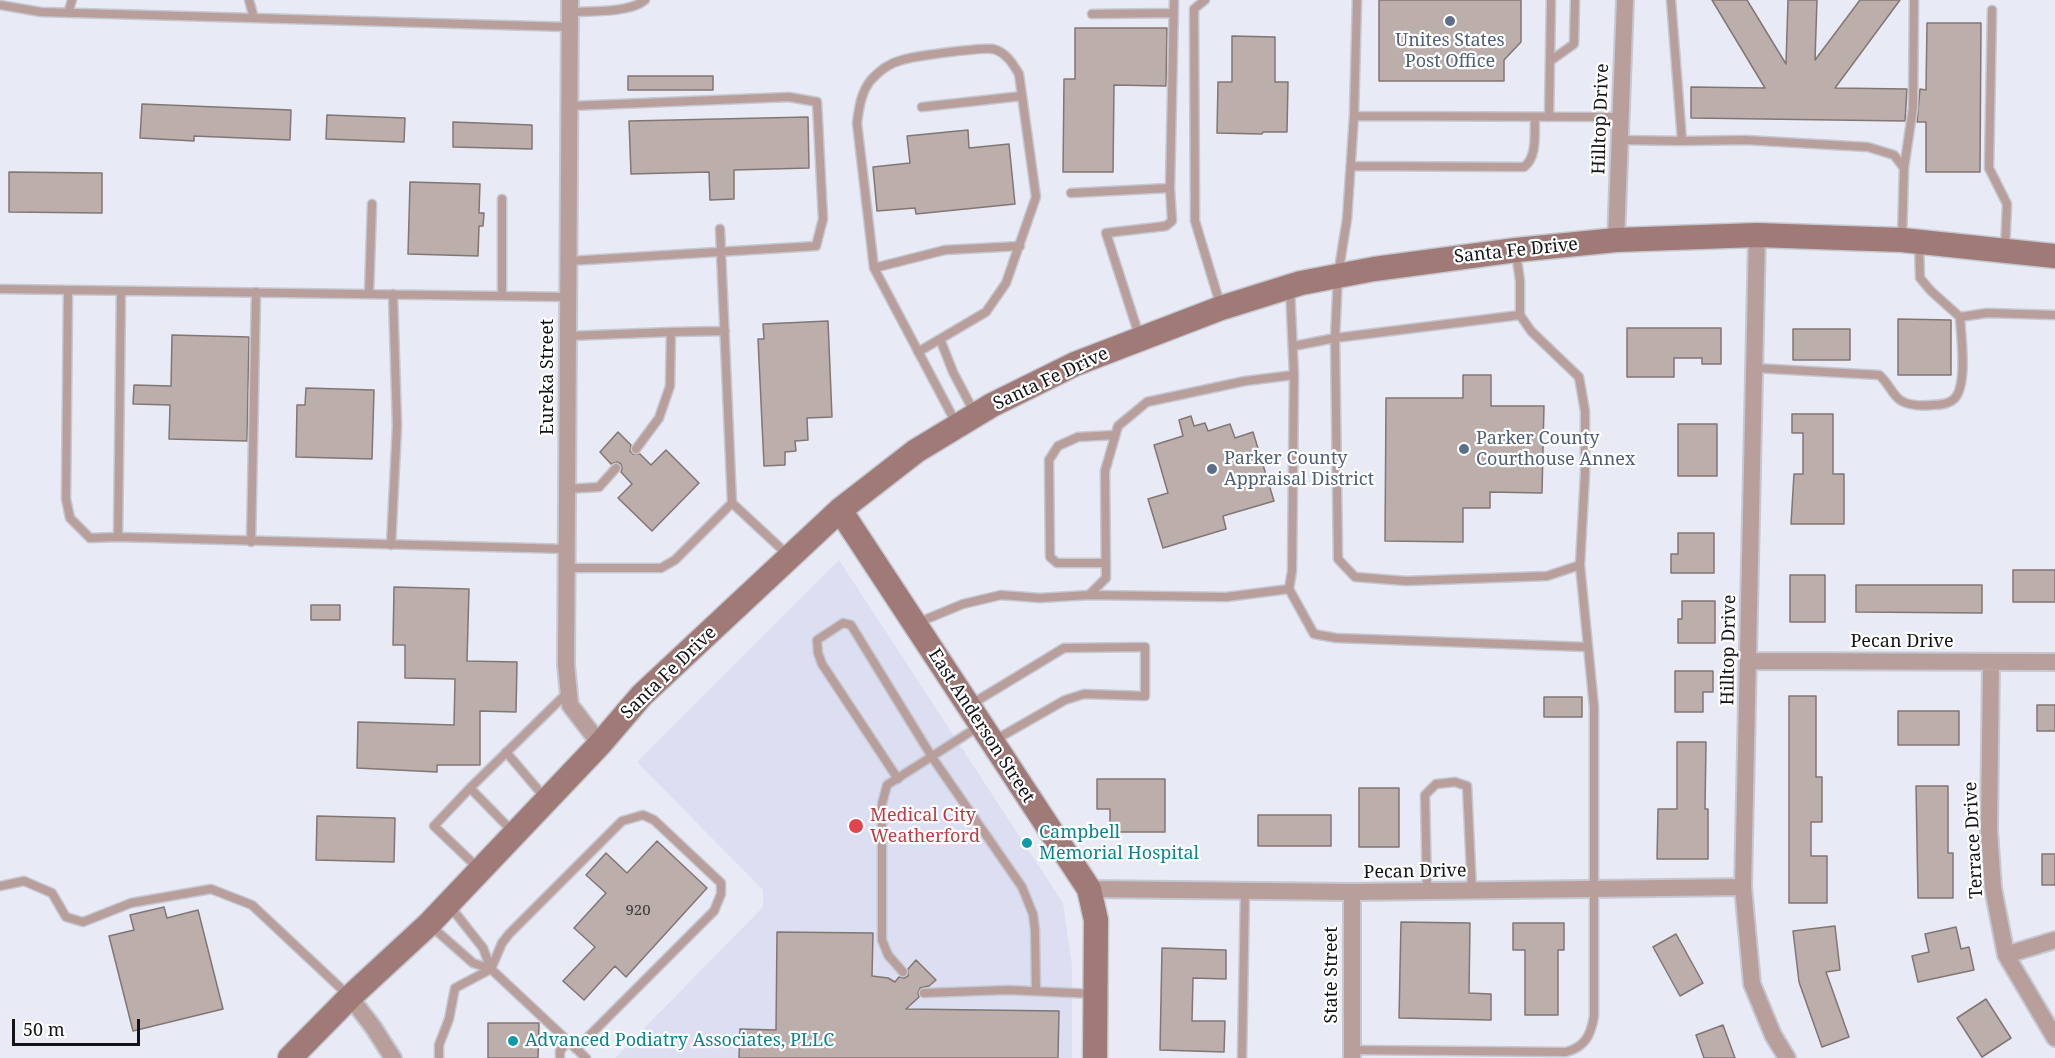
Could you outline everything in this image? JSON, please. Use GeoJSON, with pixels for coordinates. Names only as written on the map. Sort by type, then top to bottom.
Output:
{"type":"FeatureCollection","features":[{"type":"Feature","properties":{"kind":"main road","name":"Santa Fe Drive"},"geometry":{"type":"LineString","coordinates":[[290,1058],[350,997],[429,924],[600,744],[642,695],[840,510],[916,451],[967,420],[1075,364],[1221,308],[1290,286],[1374,269],[1516,250],[1616,240],[1757,235],[1910,241],[2055,256]]}},
{"type":"Feature","properties":{"kind":"main road","name":"East Anderson Street"},"geometry":{"type":"LineString","coordinates":[[840,510],[1089,889],[1096,920],[1095,1058]]}},
{"type":"Feature","properties":{"kind":"street","name":"Hilltop Drive"},"geometry":{"type":"LineString","coordinates":[[1616,240],[1625,0]]}},
{"type":"Feature","properties":{"kind":"street","name":"Eureka Street"},"geometry":{"type":"LineString","coordinates":[[570,13],[566,665],[570,705],[600,744]]}},
{"type":"Feature","properties":{"kind":"street","name":"Hilltop Drive"},"geometry":{"type":"LineString","coordinates":[[1757,235],[1743,887],[1752,984],[1773,1035],[1787,1058]]}},
{"type":"Feature","properties":{"kind":"street","name":"Pecan Drive"},"geometry":{"type":"LineString","coordinates":[[1748,661],[2055,662]]}},
{"type":"Feature","properties":{"kind":"street","name":"Terrace Drive"},"geometry":{"type":"LineString","coordinates":[[1991,662],[1989,830],[1993,888],[2006,956],[2055,1038]]}},
{"type":"Feature","properties":{"kind":"street","name":"Pecan Drive"},"geometry":{"type":"LineString","coordinates":[[1089,889],[1352,892],[1743,887]]}},
{"type":"Feature","properties":{"kind":"street","name":"State Street"},"geometry":{"type":"LineString","coordinates":[[1352,892],[1352,1054]]}},
{"type":"Feature","properties":{"kind":"street"},"geometry":{"type":"LineString","coordinates":[[2006,956],[2055,940]]}},
{"type":"Feature","properties":{"kind":"street"},"geometry":{"type":"LineString","coordinates":[[350,997],[393,1058]]}},
{"type":"Feature","properties":{"kind":"lane"},"geometry":{"type":"LineString","coordinates":[[68,13],[72,0]]}},
{"type":"Feature","properties":{"kind":"lane"},"geometry":{"type":"LineString","coordinates":[[249,0],[254,18]]}},
{"type":"Feature","properties":{"kind":"lane"},"geometry":{"type":"LineString","coordinates":[[0,5],[41,12],[254,18],[570,13],[619,9],[640,4],[645,0]]}},
{"type":"Feature","properties":{"kind":"lane"},"geometry":{"type":"LineString","coordinates":[[1141,339],[1106,233],[1166,226],[1172,221],[1170,188],[1174,0]]}},
{"type":"Feature","properties":{"kind":"lane"},"geometry":{"type":"LineString","coordinates":[[1205,0],[1194,9],[1195,221],[1221,308]]}},
{"type":"Feature","properties":{"kind":"lane"},"geometry":{"type":"LineString","coordinates":[[1357,0],[1351,166],[1347,219],[1338,276],[1335,338],[1338,559],[1355,577],[1406,581],[1547,576],[1580,565]]}},
{"type":"Feature","properties":{"kind":"lane"},"geometry":{"type":"LineString","coordinates":[[1549,117],[1551,0]]}},
{"type":"Feature","properties":{"kind":"lane"},"geometry":{"type":"LineString","coordinates":[[1550,61],[1574,44],[1575,0]]}},
{"type":"Feature","properties":{"kind":"lane"},"geometry":{"type":"LineString","coordinates":[[1671,0],[1682,141]]}},
{"type":"Feature","properties":{"kind":"lane"},"geometry":{"type":"LineString","coordinates":[[1754,368],[1879,375],[1901,400],[1922,406],[1939,405],[1953,400],[1960,390],[1962,367],[1960,317],[1930,291],[1920,278],[1910,241],[1904,168],[1913,108],[1914,0]]}},
{"type":"Feature","properties":{"kind":"lane"},"geometry":{"type":"LineString","coordinates":[[1992,10],[1989,168],[2007,204],[2005,250]]}},
{"type":"Feature","properties":{"kind":"lane"},"geometry":{"type":"LineString","coordinates":[[1092,14],[1174,13]]}},
{"type":"Feature","properties":{"kind":"lane"},"geometry":{"type":"LineString","coordinates":[[918,352],[986,312],[1006,283],[1036,198],[1019,74],[1010,59],[993,49],[903,59],[887,66],[870,80],[860,101],[857,123],[874,268],[918,352],[967,420]]}},
{"type":"Feature","properties":{"kind":"lane"},"geometry":{"type":"LineString","coordinates":[[922,107],[1022,96]]}},
{"type":"Feature","properties":{"kind":"lane"},"geometry":{"type":"LineString","coordinates":[[569,261],[816,246],[823,219],[818,102],[789,97],[570,106]]}},
{"type":"Feature","properties":{"kind":"lane"},"geometry":{"type":"LineString","coordinates":[[1354,116],[1621,117]]}},
{"type":"Feature","properties":{"kind":"lane"},"geometry":{"type":"LineString","coordinates":[[1351,166],[1524,167],[1530,163],[1533,156],[1535,117]]}},
{"type":"Feature","properties":{"kind":"lane"},"geometry":{"type":"LineString","coordinates":[[1620,140],[1745,140],[1868,147],[1894,155],[1904,168]]}},
{"type":"Feature","properties":{"kind":"lane"},"geometry":{"type":"LineString","coordinates":[[1071,194],[1170,188]]}},
{"type":"Feature","properties":{"kind":"lane"},"geometry":{"type":"LineString","coordinates":[[502,199],[502,296]]}},
{"type":"Feature","properties":{"kind":"lane"},"geometry":{"type":"LineString","coordinates":[[369,294],[372,204]]}},
{"type":"Feature","properties":{"kind":"lane"},"geometry":{"type":"LineString","coordinates":[[720,229],[732,503],[790,557]]}},
{"type":"Feature","properties":{"kind":"lane"},"geometry":{"type":"LineString","coordinates":[[874,268],[945,250],[1020,246]]}},
{"type":"Feature","properties":{"kind":"lane"},"geometry":{"type":"LineString","coordinates":[[1352,1054],[1566,1052],[1583,1044],[1592,1028],[1595,889],[1594,707],[1580,565],[1584,411],[1579,377],[1531,331],[1520,315],[1520,281],[1516,250]]}},
{"type":"Feature","properties":{"kind":"lane"},"geometry":{"type":"LineString","coordinates":[[1290,286],[1294,375],[1292,570],[1289,589],[1314,634],[1336,639],[1588,647]]}},
{"type":"Feature","properties":{"kind":"lane"},"geometry":{"type":"LineString","coordinates":[[0,289],[568,297]]}},
{"type":"Feature","properties":{"kind":"lane"},"geometry":{"type":"LineString","coordinates":[[68,290],[66,499],[70,518],[90,538],[567,549]]}},
{"type":"Feature","properties":{"kind":"lane"},"geometry":{"type":"LineString","coordinates":[[117,537],[121,291]]}},
{"type":"Feature","properties":{"kind":"lane"},"geometry":{"type":"LineString","coordinates":[[251,542],[256,292]]}},
{"type":"Feature","properties":{"kind":"lane"},"geometry":{"type":"LineString","coordinates":[[391,545],[397,426],[393,294]]}},
{"type":"Feature","properties":{"kind":"lane"},"geometry":{"type":"LineString","coordinates":[[1960,317],[1987,313],[2055,315]]}},
{"type":"Feature","properties":{"kind":"lane"},"geometry":{"type":"LineString","coordinates":[[1294,346],[1335,338],[1520,315]]}},
{"type":"Feature","properties":{"kind":"lane"},"geometry":{"type":"LineString","coordinates":[[568,336],[725,331]]}},
{"type":"Feature","properties":{"kind":"lane"},"geometry":{"type":"LineString","coordinates":[[636,449],[659,418],[670,386],[671,332]]}},
{"type":"Feature","properties":{"kind":"lane"},"geometry":{"type":"LineString","coordinates":[[940,339],[953,372],[967,420]]}},
{"type":"Feature","properties":{"kind":"lane"},"geometry":{"type":"LineString","coordinates":[[1089,595],[1106,578],[1105,471],[1118,426],[1147,402],[1245,381],[1294,375]]}},
{"type":"Feature","properties":{"kind":"lane"},"geometry":{"type":"LineString","coordinates":[[1106,563],[1057,563],[1050,557],[1049,460],[1058,446],[1078,437],[1115,435]]}},
{"type":"Feature","properties":{"kind":"lane"},"geometry":{"type":"LineString","coordinates":[[567,489],[599,487],[616,468]]}},
{"type":"Feature","properties":{"kind":"lane"},"geometry":{"type":"LineString","coordinates":[[567,568],[661,568],[675,560],[732,503]]}},
{"type":"Feature","properties":{"kind":"lane"},"geometry":{"type":"LineString","coordinates":[[914,625],[963,604],[1001,595],[1040,598],[1089,595],[1226,597],[1289,589]]}},
{"type":"Feature","properties":{"kind":"lane"},"geometry":{"type":"LineString","coordinates":[[898,779],[822,663],[818,653],[818,640],[843,622],[851,625],[932,757],[1022,887],[1033,914],[1036,991]]}},
{"type":"Feature","properties":{"kind":"lane"},"geometry":{"type":"LineString","coordinates":[[903,972],[888,955],[882,940],[882,804],[886,785],[980,724],[1064,648],[1145,647],[1144,696],[1084,694],[980,724]]}},
{"type":"Feature","properties":{"kind":"lane"},"geometry":{"type":"LineString","coordinates":[[480,870],[434,826],[569,691]]}},
{"type":"Feature","properties":{"kind":"lane"},"geometry":{"type":"LineString","coordinates":[[506,752],[546,799]]}},
{"type":"Feature","properties":{"kind":"lane"},"geometry":{"type":"LineString","coordinates":[[1427,891],[1425,795],[1436,784],[1455,782],[1467,786],[1472,891]]}},
{"type":"Feature","properties":{"kind":"lane"},"geometry":{"type":"LineString","coordinates":[[470,789],[514,833]]}},
{"type":"Feature","properties":{"kind":"lane"},"geometry":{"type":"LineString","coordinates":[[439,1058],[439,1045],[449,1019],[455,988],[491,969],[502,943],[509,934],[622,821],[643,815],[654,820],[721,883],[722,894],[714,911],[576,1049]]}},
{"type":"Feature","properties":{"kind":"lane"},"geometry":{"type":"LineString","coordinates":[[0,886],[24,881],[52,893],[66,917],[83,922],[131,903],[211,889],[252,905],[350,997]]}},
{"type":"Feature","properties":{"kind":"lane"},"geometry":{"type":"LineString","coordinates":[[1242,1058],[1245,891]]}},
{"type":"Feature","properties":{"kind":"lane"},"geometry":{"type":"LineString","coordinates":[[448,904],[483,948],[491,969]]}},
{"type":"Feature","properties":{"kind":"lane"},"geometry":{"type":"LineString","coordinates":[[429,924],[472,963],[491,969],[586,1058]]}},
{"type":"Feature","properties":{"kind":"lane"},"geometry":{"type":"LineString","coordinates":[[924,993],[1036,991],[1095,994]]}},
{"type":"Feature","properties":{"kind":"lane"},"geometry":{"type":"LineString","coordinates":[[560,1058],[560,1051],[568,1041]]}},
{"type":"Feature","properties":{"kind":"shaded area","name":"Medical City Weatherford"},"geometry":{"type":"Polygon","coordinates":[[[839,560],[1063,903],[1072,965],[1072,1058],[615,1058],[763,907],[763,890],[637,762],[839,560]]]}},
{"type":"Feature","properties":{"kind":"building","name":"Unites States Post Office"},"geometry":{"type":"Polygon","coordinates":[[[1379,0],[1521,0],[1521,42],[1504,60],[1504,81],[1379,81],[1379,0]]]}},
{"type":"Feature","properties":{"kind":"building"},"geometry":{"type":"Polygon","coordinates":[[[1712,0],[1747,0],[1786,64],[1788,0],[1817,0],[1815,60],[1860,0],[1900,0],[1835,88],[1907,89],[1905,121],[1691,118],[1691,87],[1765,88],[1712,0]]]}},
{"type":"Feature","properties":{"kind":"building"},"geometry":{"type":"Polygon","coordinates":[[[1927,23],[1981,23],[1980,172],[1926,172],[1926,122],[1917,122],[1920,89],[1926,90],[1927,23]]]}},
{"type":"Feature","properties":{"kind":"building"},"geometry":{"type":"Polygon","coordinates":[[[1075,28],[1167,28],[1166,86],[1114,85],[1113,172],[1063,172],[1064,79],[1075,79],[1075,28]]]}},
{"type":"Feature","properties":{"kind":"building"},"geometry":{"type":"Polygon","coordinates":[[[1232,36],[1275,37],[1275,82],[1288,82],[1287,132],[1217,133],[1218,82],[1232,82],[1232,36]]]}},
{"type":"Feature","properties":{"kind":"building"},"geometry":{"type":"Polygon","coordinates":[[[628,76],[713,76],[713,90],[628,90],[628,76]]]}},
{"type":"Feature","properties":{"kind":"building"},"geometry":{"type":"Polygon","coordinates":[[[142,104],[291,110],[290,140],[194,136],[194,141],[140,138],[142,104]]]}},
{"type":"Feature","properties":{"kind":"building"},"geometry":{"type":"Polygon","coordinates":[[[327,115],[405,118],[404,142],[326,139],[327,115]]]}},
{"type":"Feature","properties":{"kind":"building"},"geometry":{"type":"Polygon","coordinates":[[[808,117],[809,168],[734,170],[734,199],[710,200],[709,172],[631,174],[629,121],[808,117]]]}},
{"type":"Feature","properties":{"kind":"building"},"geometry":{"type":"Polygon","coordinates":[[[453,122],[532,125],[532,149],[453,147],[453,122]]]}},
{"type":"Feature","properties":{"kind":"building"},"geometry":{"type":"Polygon","coordinates":[[[968,130],[969,148],[1009,144],[1015,204],[916,214],[915,208],[877,211],[873,167],[910,163],[907,136],[968,130]]]}},
{"type":"Feature","properties":{"kind":"building"},"geometry":{"type":"Polygon","coordinates":[[[9,172],[102,173],[102,213],[9,212],[9,172]]]}},
{"type":"Feature","properties":{"kind":"building"},"geometry":{"type":"Polygon","coordinates":[[[410,182],[480,184],[479,213],[484,213],[483,226],[479,226],[478,256],[408,254],[410,182]]]}},
{"type":"Feature","properties":{"kind":"building"},"geometry":{"type":"Polygon","coordinates":[[[1898,319],[1951,320],[1951,375],[1898,375],[1898,319]]]}},
{"type":"Feature","properties":{"kind":"building"},"geometry":{"type":"Polygon","coordinates":[[[828,321],[832,417],[807,418],[808,440],[795,441],[796,451],[785,452],[785,465],[764,466],[758,339],[764,339],[763,324],[828,321]]]}},
{"type":"Feature","properties":{"kind":"building"},"geometry":{"type":"Polygon","coordinates":[[[1627,328],[1721,328],[1721,364],[1702,364],[1702,358],[1674,358],[1674,377],[1627,377],[1627,328]]]}},
{"type":"Feature","properties":{"kind":"building"},"geometry":{"type":"Polygon","coordinates":[[[1793,329],[1850,329],[1850,360],[1793,360],[1793,329]]]}},
{"type":"Feature","properties":{"kind":"building"},"geometry":{"type":"Polygon","coordinates":[[[172,335],[249,337],[247,441],[169,439],[170,405],[133,404],[134,385],[171,386],[172,335]]]}},
{"type":"Feature","properties":{"kind":"building","name":"Parker County Courthouse Annex"},"geometry":{"type":"Polygon","coordinates":[[[1463,375],[1491,375],[1491,406],[1544,406],[1542,493],[1490,492],[1490,508],[1463,508],[1463,542],[1385,541],[1386,398],[1463,398],[1463,375]]]}},
{"type":"Feature","properties":{"kind":"building"},"geometry":{"type":"Polygon","coordinates":[[[306,388],[374,390],[372,459],[296,457],[297,405],[305,405],[306,388]]]}},
{"type":"Feature","properties":{"kind":"building"},"geometry":{"type":"Polygon","coordinates":[[[1792,414],[1833,414],[1833,474],[1844,474],[1844,524],[1791,524],[1794,474],[1803,474],[1803,433],[1792,433],[1792,414]]]}},
{"type":"Feature","properties":{"kind":"building","name":"Parker County Appraisal District"},"geometry":{"type":"Polygon","coordinates":[[[1191,416],[1194,426],[1205,423],[1208,431],[1230,424],[1235,438],[1253,432],[1274,501],[1223,516],[1226,529],[1163,548],[1148,499],[1168,493],[1154,445],[1183,436],[1179,420],[1191,416]]]}},
{"type":"Feature","properties":{"kind":"building"},"geometry":{"type":"Polygon","coordinates":[[[1678,424],[1717,424],[1717,476],[1678,476],[1678,424]]]}},
{"type":"Feature","properties":{"kind":"building"},"geometry":{"type":"Polygon","coordinates":[[[618,432],[631,445],[630,451],[633,454],[640,454],[651,465],[666,450],[699,483],[652,531],[618,498],[632,484],[621,472],[621,464],[617,462],[611,464],[600,452],[618,432]]]}},
{"type":"Feature","properties":{"kind":"building"},"geometry":{"type":"Polygon","coordinates":[[[1678,533],[1714,533],[1714,573],[1671,573],[1671,554],[1678,554],[1678,533]]]}},
{"type":"Feature","properties":{"kind":"building"},"geometry":{"type":"Polygon","coordinates":[[[2013,570],[2055,570],[2055,602],[2013,602],[2013,570]]]}},
{"type":"Feature","properties":{"kind":"building"},"geometry":{"type":"Polygon","coordinates":[[[1790,575],[1825,575],[1825,622],[1790,622],[1790,575]]]}},
{"type":"Feature","properties":{"kind":"building"},"geometry":{"type":"Polygon","coordinates":[[[1856,585],[1982,585],[1982,613],[1856,612],[1856,585]]]}},
{"type":"Feature","properties":{"kind":"building"},"geometry":{"type":"Polygon","coordinates":[[[394,587],[469,589],[467,661],[517,662],[516,712],[480,711],[480,765],[437,765],[437,772],[357,768],[358,722],[454,725],[455,679],[405,678],[405,645],[393,645],[394,587]]]}},
{"type":"Feature","properties":{"kind":"building"},"geometry":{"type":"Polygon","coordinates":[[[1682,601],[1715,601],[1715,643],[1678,643],[1678,619],[1682,619],[1682,601]]]}},
{"type":"Feature","properties":{"kind":"building"},"geometry":{"type":"Polygon","coordinates":[[[311,605],[340,605],[340,620],[311,620],[311,605]]]}},
{"type":"Feature","properties":{"kind":"building"},"geometry":{"type":"Polygon","coordinates":[[[1675,671],[1713,671],[1713,692],[1703,692],[1703,712],[1675,712],[1675,671]]]}},
{"type":"Feature","properties":{"kind":"building"},"geometry":{"type":"Polygon","coordinates":[[[1789,696],[1816,696],[1816,777],[1822,777],[1822,822],[1811,822],[1811,856],[1827,856],[1827,903],[1789,903],[1789,696]]]}},
{"type":"Feature","properties":{"kind":"building"},"geometry":{"type":"Polygon","coordinates":[[[1544,697],[1582,697],[1582,717],[1544,717],[1544,697]]]}},
{"type":"Feature","properties":{"kind":"building"},"geometry":{"type":"Polygon","coordinates":[[[2037,705],[2055,705],[2055,731],[2037,731],[2037,705]]]}},
{"type":"Feature","properties":{"kind":"building"},"geometry":{"type":"Polygon","coordinates":[[[1898,711],[1959,711],[1959,745],[1898,745],[1898,711]]]}},
{"type":"Feature","properties":{"kind":"building"},"geometry":{"type":"Polygon","coordinates":[[[1677,742],[1706,742],[1705,809],[1708,809],[1708,859],[1657,859],[1658,809],[1677,809],[1677,742]]]}},
{"type":"Feature","properties":{"kind":"building"},"geometry":{"type":"Polygon","coordinates":[[[1097,779],[1165,779],[1165,832],[1110,832],[1110,809],[1097,809],[1097,779]]]}},
{"type":"Feature","properties":{"kind":"building"},"geometry":{"type":"Polygon","coordinates":[[[1916,786],[1948,786],[1948,853],[1953,853],[1953,898],[1918,898],[1916,786]]]}},
{"type":"Feature","properties":{"kind":"building"},"geometry":{"type":"Polygon","coordinates":[[[1359,788],[1399,788],[1399,847],[1359,847],[1359,788]]]}},
{"type":"Feature","properties":{"kind":"building"},"geometry":{"type":"Polygon","coordinates":[[[1258,815],[1331,815],[1331,846],[1258,846],[1258,815]]]}},
{"type":"Feature","properties":{"kind":"building"},"geometry":{"type":"Polygon","coordinates":[[[317,816],[395,818],[394,862],[316,860],[317,816]]]}},
{"type":"Feature","properties":{"kind":"building"},"geometry":{"type":"Polygon","coordinates":[[[657,841],[707,888],[626,977],[615,966],[584,1000],[563,981],[595,947],[574,928],[606,893],[586,875],[606,853],[627,873],[657,841]]]}},
{"type":"Feature","properties":{"kind":"building"},"geometry":{"type":"Polygon","coordinates":[[[2042,854],[2055,854],[2055,885],[2042,885],[2042,854]]]}},
{"type":"Feature","properties":{"kind":"building"},"geometry":{"type":"Polygon","coordinates":[[[164,907],[167,918],[198,910],[223,1009],[133,1031],[109,936],[134,930],[130,915],[164,907]]]}},
{"type":"Feature","properties":{"kind":"building"},"geometry":{"type":"Polygon","coordinates":[[[1401,922],[1470,923],[1469,993],[1491,994],[1491,1020],[1399,1018],[1401,922]]]}},
{"type":"Feature","properties":{"kind":"building"},"geometry":{"type":"Polygon","coordinates":[[[1513,923],[1564,923],[1564,950],[1558,950],[1558,1015],[1525,1015],[1525,950],[1513,950],[1513,923]]]}},
{"type":"Feature","properties":{"kind":"building"},"geometry":{"type":"Polygon","coordinates":[[[1835,926],[1840,970],[1826,972],[1849,1037],[1822,1047],[1799,982],[1793,931],[1835,926]]]}},
{"type":"Feature","properties":{"kind":"building"},"geometry":{"type":"Polygon","coordinates":[[[1956,927],[1961,949],[1969,947],[1974,970],[1918,982],[1912,956],[1929,952],[1925,934],[1956,927]]]}},
{"type":"Feature","properties":{"kind":"building"},"geometry":{"type":"Polygon","coordinates":[[[777,932],[873,933],[872,976],[888,978],[895,982],[899,977],[908,976],[908,969],[916,960],[936,980],[929,986],[920,988],[919,997],[906,1009],[1059,1011],[1058,1058],[739,1058],[740,1029],[776,1030],[777,932]]]}},
{"type":"Feature","properties":{"kind":"building"},"geometry":{"type":"Polygon","coordinates":[[[1676,934],[1703,983],[1680,996],[1653,947],[1676,934]]]}},
{"type":"Feature","properties":{"kind":"building"},"geometry":{"type":"Polygon","coordinates":[[[1162,948],[1226,950],[1226,979],[1193,978],[1192,1021],[1225,1021],[1224,1052],[1160,1050],[1162,948]]]}},
{"type":"Feature","properties":{"kind":"building"},"geometry":{"type":"Polygon","coordinates":[[[1986,999],[2011,1038],[1982,1057],[1957,1018],[1986,999]]]}},
{"type":"Feature","properties":{"kind":"building","name":"Advanced Podiatry Associates, PLLC"},"geometry":{"type":"Polygon","coordinates":[[[488,1023],[539,1023],[538,1058],[488,1058],[488,1023]]]}},
{"type":"Feature","properties":{"kind":"building"},"geometry":{"type":"Polygon","coordinates":[[[1723,1025],[1735,1058],[1704,1058],[1696,1035],[1723,1025]]]}},
{"type":"Feature","properties":{"kind":"place","name":"Unites States Post Office"},"geometry":{"type":"Point","coordinates":[1450,21]}},
{"type":"Feature","properties":{"kind":"place","name":"Parker County Courthouse Annex"},"geometry":{"type":"Point","coordinates":[1464,449]}},
{"type":"Feature","properties":{"kind":"place","name":"Parker County Appraisal District"},"geometry":{"type":"Point","coordinates":[1212,469]}},
{"type":"Feature","properties":{"kind":"place","name":"Medical City Weatherford"},"geometry":{"type":"Point","coordinates":[856,826]}},
{"type":"Feature","properties":{"kind":"place","name":"Campbell Memorial Hospital"},"geometry":{"type":"Point","coordinates":[1027,843]}},
{"type":"Feature","properties":{"kind":"place","name":"Advanced Podiatry Associates, PLLC"},"geometry":{"type":"Point","coordinates":[513,1041]}}]}
